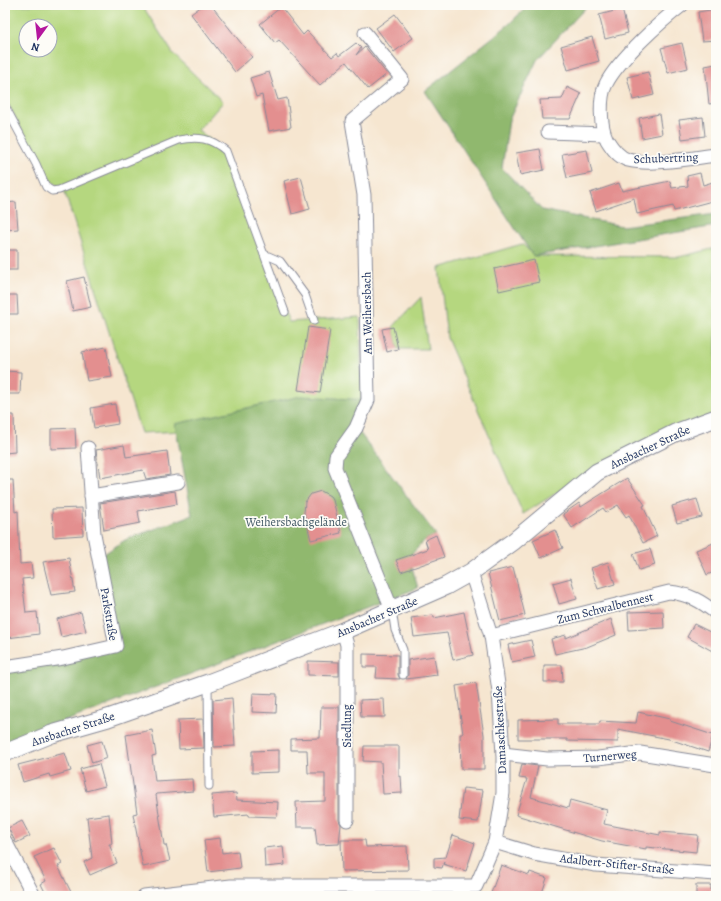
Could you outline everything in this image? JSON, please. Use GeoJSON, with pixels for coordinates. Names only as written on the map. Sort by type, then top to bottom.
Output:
{"type":"FeatureCollection","features":[{"type":"Feature","properties":{"kind":"street","name":"Schubertring"},"geometry":{"type":"LineString","coordinates":[[682,5],[628,56],[606,84],[601,108],[604,134],[614,151],[627,160],[638,162],[716,155]]}},
{"type":"Feature","properties":{"kind":"street","name":"Am Weihersbach"},"geometry":{"type":"LineString","coordinates":[[365,33],[402,79],[352,121],[364,196],[368,400],[356,428],[336,456],[335,468],[392,610]]}},
{"type":"Feature","properties":{"kind":"street"},"geometry":{"type":"LineString","coordinates":[[548,132],[604,134]]}},
{"type":"Feature","properties":{"kind":"street","name":"Ansbacher Straße"},"geometry":{"type":"LineString","coordinates":[[5,753],[52,734],[108,718],[208,683],[343,632],[446,586],[471,572],[514,540],[597,472],[676,433],[714,422]]}},
{"type":"Feature","properties":{"kind":"street","name":"Parkstraße"},"geometry":{"type":"LineString","coordinates":[[5,667],[63,658],[116,646],[94,534],[88,448]]}},
{"type":"Feature","properties":{"kind":"street"},"geometry":{"type":"LineString","coordinates":[[91,496],[178,482]]}},
{"type":"Feature","properties":{"kind":"street","name":"Damaschkestraße"},"geometry":{"type":"LineString","coordinates":[[144,896],[231,886],[476,886],[495,842],[503,793],[503,754],[499,691],[490,636],[471,572]]}},
{"type":"Feature","properties":{"kind":"street","name":"Zum Schwalbennest"},"geometry":{"type":"LineString","coordinates":[[490,636],[670,592],[696,598],[716,612]]}},
{"type":"Feature","properties":{"kind":"street","name":"Siedlung"},"geometry":{"type":"LineString","coordinates":[[343,632],[347,645],[347,820]]}},
{"type":"Feature","properties":{"kind":"street","name":"Turnerweg"},"geometry":{"type":"LineString","coordinates":[[503,754],[547,759],[598,758],[640,753],[716,764]]}},
{"type":"Feature","properties":{"kind":"street"},"geometry":{"type":"LineString","coordinates":[[5,842],[34,896]]}},
{"type":"Feature","properties":{"kind":"street","name":"Adalbert-Stifter-Straße"},"geometry":{"type":"LineString","coordinates":[[495,842],[534,854],[596,865],[716,874]]}},
{"type":"Feature","properties":{"kind":"lane"},"geometry":{"type":"LineString","coordinates":[[5,106],[36,164],[42,180],[46,187],[52,191],[59,190],[179,140],[193,137],[206,139],[217,143],[226,151],[285,312]]}},
{"type":"Feature","properties":{"kind":"lane"},"geometry":{"type":"LineString","coordinates":[[264,254],[280,261],[305,294],[314,321]]}},
{"type":"Feature","properties":{"kind":"lane"},"geometry":{"type":"LineString","coordinates":[[392,610],[395,630],[404,650],[403,675]]}},
{"type":"Feature","properties":{"kind":"lane"},"geometry":{"type":"LineString","coordinates":[[208,683],[209,786]]}},
{"type":"Feature","properties":{"kind":"green space"},"geometry":{"type":"Polygon","coordinates":[[[5,5],[142,5],[174,55],[223,102],[198,130],[221,148],[289,322],[360,317],[362,402],[352,423],[141,433],[64,190],[47,178],[5,98],[5,5]]]}},
{"type":"Feature","properties":{"kind":"green space"},"geometry":{"type":"Polygon","coordinates":[[[529,5],[588,5],[537,60],[509,120],[502,168],[542,210],[622,226],[716,214],[716,226],[533,256],[425,91],[508,25],[529,5]]]}},
{"type":"Feature","properties":{"kind":"green space"},"geometry":{"type":"Polygon","coordinates":[[[522,244],[535,256],[679,257],[716,248],[716,413],[596,468],[523,514],[447,338],[439,268],[522,244]]]}},
{"type":"Feature","properties":{"kind":"green space"},"geometry":{"type":"Polygon","coordinates":[[[421,297],[428,349],[398,349],[393,327],[421,297]]]}},
{"type":"Feature","properties":{"kind":"green space","name":"Weihersbachgelände"},"geometry":{"type":"Polygon","coordinates":[[[301,396],[368,400],[356,428],[436,535],[425,540],[409,557],[418,588],[5,744],[5,667],[116,646],[98,558],[125,540],[192,515],[175,424],[301,396]]]}},
{"type":"Feature","properties":{"kind":"building"},"geometry":{"type":"Polygon","coordinates":[[[203,5],[211,5],[252,57],[235,72],[191,14],[203,5]]]}},
{"type":"Feature","properties":{"kind":"building"},"geometry":{"type":"Polygon","coordinates":[[[281,7],[303,35],[307,31],[332,57],[337,53],[339,56],[356,43],[361,48],[356,55],[365,47],[387,74],[368,89],[346,62],[320,85],[279,40],[275,43],[260,24],[281,7]]]}},
{"type":"Feature","properties":{"kind":"building"},"geometry":{"type":"Polygon","coordinates":[[[622,9],[628,33],[605,39],[599,15],[622,9]]]}},
{"type":"Feature","properties":{"kind":"building"},"geometry":{"type":"Polygon","coordinates":[[[716,9],[716,40],[702,41],[698,12],[716,9]]]}},
{"type":"Feature","properties":{"kind":"building"},"geometry":{"type":"Polygon","coordinates":[[[395,14],[413,38],[394,52],[376,28],[395,14]]]}},
{"type":"Feature","properties":{"kind":"building"},"geometry":{"type":"Polygon","coordinates":[[[592,37],[599,61],[568,70],[561,46],[592,37]]]}},
{"type":"Feature","properties":{"kind":"building"},"geometry":{"type":"Polygon","coordinates":[[[682,43],[688,68],[668,73],[661,48],[682,43]]]}},
{"type":"Feature","properties":{"kind":"building"},"geometry":{"type":"Polygon","coordinates":[[[716,64],[716,103],[709,104],[705,66],[716,64]]]}},
{"type":"Feature","properties":{"kind":"building"},"geometry":{"type":"Polygon","coordinates":[[[269,72],[278,100],[287,98],[291,127],[269,131],[262,95],[256,97],[250,78],[269,72]]]}},
{"type":"Feature","properties":{"kind":"building"},"geometry":{"type":"Polygon","coordinates":[[[648,72],[654,95],[633,100],[627,77],[648,72]]]}},
{"type":"Feature","properties":{"kind":"building"},"geometry":{"type":"Polygon","coordinates":[[[567,87],[581,94],[570,119],[542,119],[540,100],[562,99],[567,87]]]}},
{"type":"Feature","properties":{"kind":"building"},"geometry":{"type":"Polygon","coordinates":[[[659,114],[662,134],[642,138],[639,118],[659,114]]]}},
{"type":"Feature","properties":{"kind":"building"},"geometry":{"type":"Polygon","coordinates":[[[703,117],[705,136],[682,139],[679,120],[703,117]]]}},
{"type":"Feature","properties":{"kind":"building"},"geometry":{"type":"Polygon","coordinates":[[[540,149],[544,170],[520,175],[516,153],[540,149]]]}},
{"type":"Feature","properties":{"kind":"building"},"geometry":{"type":"Polygon","coordinates":[[[587,150],[592,173],[567,178],[562,154],[587,150]]]}},
{"type":"Feature","properties":{"kind":"building"},"geometry":{"type":"Polygon","coordinates":[[[700,173],[703,185],[716,181],[716,200],[674,211],[673,206],[637,214],[634,198],[596,211],[590,193],[619,183],[622,191],[670,181],[672,188],[688,186],[687,176],[700,173]]]}},
{"type":"Feature","properties":{"kind":"building"},"geometry":{"type":"Polygon","coordinates":[[[301,177],[310,209],[292,214],[284,181],[301,177]]]}},
{"type":"Feature","properties":{"kind":"building"},"geometry":{"type":"Polygon","coordinates":[[[16,202],[18,229],[5,230],[5,203],[16,202]]]}},
{"type":"Feature","properties":{"kind":"building"},"geometry":{"type":"Polygon","coordinates":[[[5,250],[17,250],[17,270],[5,270],[5,250]]]}},
{"type":"Feature","properties":{"kind":"building"},"geometry":{"type":"Polygon","coordinates":[[[534,260],[539,282],[499,291],[494,269],[534,260]]]}},
{"type":"Feature","properties":{"kind":"building"},"geometry":{"type":"Polygon","coordinates":[[[84,277],[91,307],[73,311],[67,281],[84,277]]]}},
{"type":"Feature","properties":{"kind":"building"},"geometry":{"type":"Polygon","coordinates":[[[5,295],[17,295],[18,314],[5,314],[5,295]]]}},
{"type":"Feature","properties":{"kind":"building"},"geometry":{"type":"Polygon","coordinates":[[[308,327],[330,330],[320,393],[298,390],[308,327]]]}},
{"type":"Feature","properties":{"kind":"building"},"geometry":{"type":"Polygon","coordinates":[[[393,327],[398,349],[387,352],[382,329],[393,327]]]}},
{"type":"Feature","properties":{"kind":"building"},"geometry":{"type":"Polygon","coordinates":[[[106,347],[112,377],[87,381],[82,352],[106,347]]]}},
{"type":"Feature","properties":{"kind":"building"},"geometry":{"type":"Polygon","coordinates":[[[5,371],[21,372],[20,394],[5,394],[5,371]]]}},
{"type":"Feature","properties":{"kind":"building"},"geometry":{"type":"Polygon","coordinates":[[[115,404],[118,424],[94,428],[91,408],[115,404]]]}},
{"type":"Feature","properties":{"kind":"building"},"geometry":{"type":"Polygon","coordinates":[[[5,415],[14,415],[15,452],[5,453],[5,415]]]}},
{"type":"Feature","properties":{"kind":"building"},"geometry":{"type":"Polygon","coordinates":[[[75,428],[76,448],[51,449],[51,429],[75,428]]]}},
{"type":"Feature","properties":{"kind":"building"},"geometry":{"type":"Polygon","coordinates":[[[124,445],[126,457],[167,451],[170,475],[146,479],[143,470],[100,478],[96,450],[124,445]]]}},
{"type":"Feature","properties":{"kind":"building"},"geometry":{"type":"Polygon","coordinates":[[[627,478],[645,505],[643,506],[657,536],[643,543],[629,515],[626,517],[618,505],[606,512],[603,508],[572,528],[563,514],[579,503],[581,507],[627,478]]]}},
{"type":"Feature","properties":{"kind":"building"},"geometry":{"type":"Polygon","coordinates":[[[5,480],[13,480],[15,512],[18,511],[20,564],[31,563],[33,578],[22,579],[26,613],[37,612],[39,634],[7,638],[5,616],[5,480]]]}},
{"type":"Feature","properties":{"kind":"building"},"geometry":{"type":"Polygon","coordinates":[[[175,491],[177,504],[138,511],[140,523],[104,530],[100,503],[175,491]]]}},
{"type":"Feature","properties":{"kind":"building"},"geometry":{"type":"Polygon","coordinates":[[[321,491],[330,496],[333,500],[341,533],[311,540],[304,513],[305,502],[311,494],[321,491]]]}},
{"type":"Feature","properties":{"kind":"building"},"geometry":{"type":"Polygon","coordinates":[[[697,499],[702,517],[677,523],[672,506],[697,499]]]}},
{"type":"Feature","properties":{"kind":"building"},"geometry":{"type":"Polygon","coordinates":[[[82,508],[83,535],[53,537],[52,509],[82,508]]]}},
{"type":"Feature","properties":{"kind":"building"},"geometry":{"type":"Polygon","coordinates":[[[555,530],[563,548],[541,558],[533,540],[555,530]]]}},
{"type":"Feature","properties":{"kind":"building"},"geometry":{"type":"Polygon","coordinates":[[[436,535],[444,557],[401,572],[396,560],[428,549],[425,540],[436,535]]]}},
{"type":"Feature","properties":{"kind":"building"},"geometry":{"type":"Polygon","coordinates":[[[716,542],[716,571],[707,575],[696,550],[716,542]]]}},
{"type":"Feature","properties":{"kind":"building"},"geometry":{"type":"Polygon","coordinates":[[[650,549],[655,565],[639,570],[633,554],[650,549]]]}},
{"type":"Feature","properties":{"kind":"building"},"geometry":{"type":"Polygon","coordinates":[[[69,558],[75,592],[51,595],[43,562],[69,558]]]}},
{"type":"Feature","properties":{"kind":"building"},"geometry":{"type":"Polygon","coordinates":[[[608,562],[615,584],[598,589],[591,568],[608,562]]]}},
{"type":"Feature","properties":{"kind":"building"},"geometry":{"type":"Polygon","coordinates":[[[513,567],[525,615],[500,621],[488,573],[513,567]]]}},
{"type":"Feature","properties":{"kind":"building"},"geometry":{"type":"Polygon","coordinates":[[[571,578],[577,599],[559,604],[553,583],[571,578]]]}},
{"type":"Feature","properties":{"kind":"building"},"geometry":{"type":"Polygon","coordinates":[[[663,611],[664,628],[629,630],[628,612],[663,611]]]}},
{"type":"Feature","properties":{"kind":"building"},"geometry":{"type":"Polygon","coordinates":[[[81,612],[86,631],[61,637],[57,619],[81,612]]]}},
{"type":"Feature","properties":{"kind":"building"},"geometry":{"type":"Polygon","coordinates":[[[464,612],[473,655],[453,660],[447,633],[414,637],[411,618],[433,615],[434,618],[464,612]]]}},
{"type":"Feature","properties":{"kind":"building"},"geometry":{"type":"Polygon","coordinates":[[[611,619],[616,635],[587,647],[555,654],[551,639],[566,635],[566,638],[611,619]]]}},
{"type":"Feature","properties":{"kind":"building"},"geometry":{"type":"Polygon","coordinates":[[[694,624],[716,635],[716,653],[687,637],[694,624]]]}},
{"type":"Feature","properties":{"kind":"building"},"geometry":{"type":"Polygon","coordinates":[[[531,640],[535,657],[512,662],[508,645],[531,640]]]}},
{"type":"Feature","properties":{"kind":"building"},"geometry":{"type":"Polygon","coordinates":[[[363,654],[398,655],[398,675],[400,679],[376,678],[377,667],[363,667],[363,654]]]}},
{"type":"Feature","properties":{"kind":"building"},"geometry":{"type":"Polygon","coordinates":[[[434,656],[437,675],[406,679],[408,675],[408,660],[434,656]]]}},
{"type":"Feature","properties":{"kind":"building"},"geometry":{"type":"Polygon","coordinates":[[[308,661],[339,662],[339,676],[308,675],[308,661]]]}},
{"type":"Feature","properties":{"kind":"building"},"geometry":{"type":"Polygon","coordinates":[[[544,665],[562,665],[563,682],[544,682],[544,665]]]}},
{"type":"Feature","properties":{"kind":"building"},"geometry":{"type":"Polygon","coordinates":[[[476,683],[484,735],[484,769],[461,769],[460,734],[463,734],[456,686],[476,683]]]}},
{"type":"Feature","properties":{"kind":"building"},"geometry":{"type":"Polygon","coordinates":[[[253,693],[277,694],[276,713],[252,712],[253,693]]]}},
{"type":"Feature","properties":{"kind":"building"},"geometry":{"type":"Polygon","coordinates":[[[232,698],[235,746],[214,747],[213,700],[232,698]]]}},
{"type":"Feature","properties":{"kind":"building"},"geometry":{"type":"Polygon","coordinates":[[[384,699],[385,717],[361,717],[360,700],[384,699]]]}},
{"type":"Feature","properties":{"kind":"building"},"geometry":{"type":"Polygon","coordinates":[[[321,707],[339,707],[339,820],[341,825],[339,844],[317,845],[315,827],[297,827],[296,802],[325,801],[325,773],[308,773],[307,750],[291,750],[291,739],[320,738],[321,707]]]}},
{"type":"Feature","properties":{"kind":"building"},"geometry":{"type":"Polygon","coordinates":[[[638,712],[670,719],[670,721],[713,735],[708,752],[669,739],[618,729],[618,742],[567,741],[567,739],[518,739],[518,720],[558,719],[558,724],[599,724],[600,721],[636,723],[638,712]]]}},
{"type":"Feature","properties":{"kind":"building"},"geometry":{"type":"Polygon","coordinates":[[[203,719],[204,748],[179,749],[178,720],[203,719]]]}},
{"type":"Feature","properties":{"kind":"building"},"geometry":{"type":"Polygon","coordinates":[[[152,730],[156,755],[152,756],[155,781],[192,779],[193,791],[156,795],[164,845],[166,845],[170,861],[143,867],[133,814],[137,813],[126,735],[152,730]]]}},
{"type":"Feature","properties":{"kind":"building"},"geometry":{"type":"Polygon","coordinates":[[[102,741],[107,758],[92,763],[87,745],[102,741]]]}},
{"type":"Feature","properties":{"kind":"building"},"geometry":{"type":"Polygon","coordinates":[[[364,746],[399,746],[399,777],[401,776],[402,793],[383,794],[381,762],[363,761],[364,746]]]}},
{"type":"Feature","properties":{"kind":"building"},"geometry":{"type":"Polygon","coordinates":[[[279,750],[279,772],[252,773],[252,751],[279,750]]]}},
{"type":"Feature","properties":{"kind":"building"},"geometry":{"type":"Polygon","coordinates":[[[65,753],[71,771],[50,777],[49,774],[23,782],[18,765],[65,753]]]}},
{"type":"Feature","properties":{"kind":"building"},"geometry":{"type":"Polygon","coordinates":[[[99,764],[105,786],[86,791],[80,769],[99,764]]]}},
{"type":"Feature","properties":{"kind":"building"},"geometry":{"type":"Polygon","coordinates":[[[522,764],[538,766],[531,797],[568,808],[570,800],[607,810],[604,824],[660,835],[660,832],[698,835],[696,852],[646,847],[646,849],[602,841],[516,815],[527,779],[519,778],[522,764]]]}},
{"type":"Feature","properties":{"kind":"building"},"geometry":{"type":"Polygon","coordinates":[[[463,788],[483,790],[478,822],[459,820],[463,788]]]}},
{"type":"Feature","properties":{"kind":"building"},"geometry":{"type":"Polygon","coordinates":[[[236,793],[237,800],[278,802],[277,817],[249,816],[249,814],[214,817],[212,795],[236,793]]]}},
{"type":"Feature","properties":{"kind":"building"},"geometry":{"type":"Polygon","coordinates":[[[109,814],[112,844],[109,844],[117,863],[90,875],[84,862],[92,858],[87,817],[109,814]]]}},
{"type":"Feature","properties":{"kind":"building"},"geometry":{"type":"Polygon","coordinates":[[[22,821],[30,836],[16,843],[8,828],[22,821]]]}},
{"type":"Feature","properties":{"kind":"building"},"geometry":{"type":"Polygon","coordinates":[[[453,835],[475,843],[466,871],[443,864],[442,868],[434,867],[434,858],[446,857],[453,835]]]}},
{"type":"Feature","properties":{"kind":"building"},"geometry":{"type":"Polygon","coordinates":[[[220,838],[222,853],[238,851],[240,868],[208,872],[204,840],[220,838]]]}},
{"type":"Feature","properties":{"kind":"building"},"geometry":{"type":"Polygon","coordinates":[[[341,840],[365,840],[366,847],[407,846],[408,870],[342,871],[341,840]]]}},
{"type":"Feature","properties":{"kind":"building"},"geometry":{"type":"Polygon","coordinates":[[[283,846],[285,865],[265,867],[264,848],[283,846]]]}},
{"type":"Feature","properties":{"kind":"building"},"geometry":{"type":"Polygon","coordinates":[[[54,848],[62,864],[58,866],[73,896],[47,896],[41,884],[46,881],[34,857],[54,848]]]}},
{"type":"Feature","properties":{"kind":"building"},"geometry":{"type":"Polygon","coordinates":[[[501,865],[529,875],[530,872],[547,878],[541,896],[490,896],[501,865]]]}},
{"type":"Feature","properties":{"kind":"building"},"geometry":{"type":"Polygon","coordinates":[[[696,885],[711,885],[711,896],[696,896],[696,885]]]}}]}
